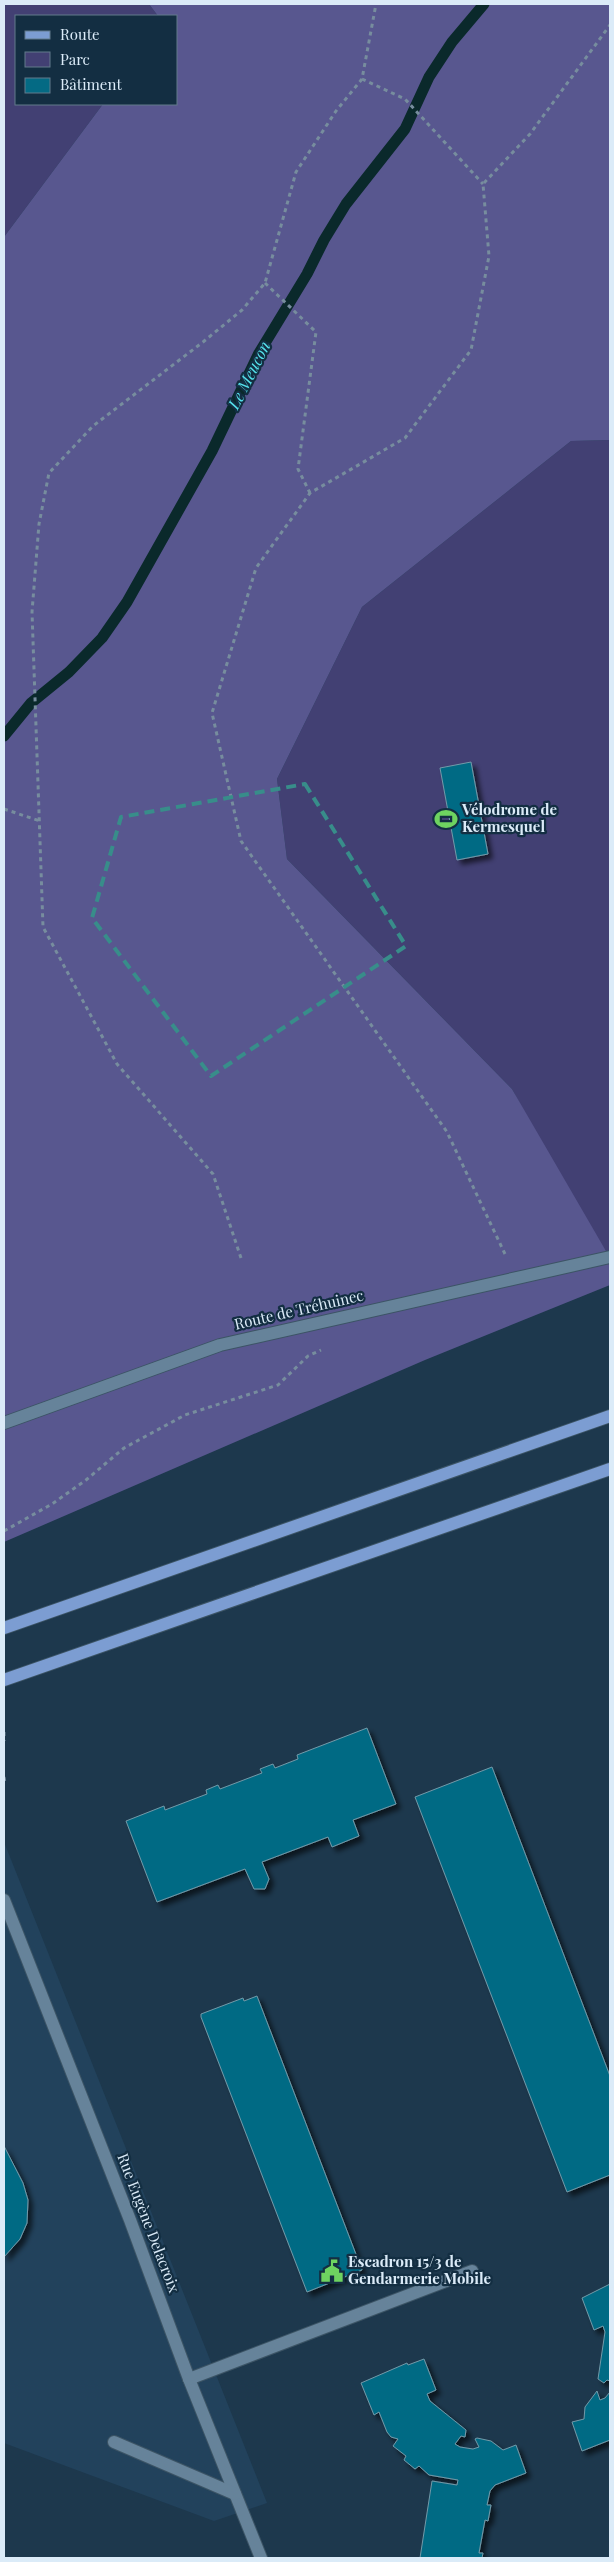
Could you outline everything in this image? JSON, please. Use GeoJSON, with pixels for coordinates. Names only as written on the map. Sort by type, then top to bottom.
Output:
{"type":"FeatureCollection","features":[{"type":"Feature","properties":{"kind":"main road"},"geometry":{"type":"LineString","coordinates":[[4,1628],[610,1416]]}},
{"type":"Feature","properties":{"kind":"main road"},"geometry":{"type":"LineString","coordinates":[[4,1680],[610,1469]]}},
{"type":"Feature","properties":{"kind":"street","name":"Route de Tréhuinec"},"geometry":{"type":"LineString","coordinates":[[4,1423],[220,1345],[610,1257]]}},
{"type":"Feature","properties":{"kind":"street","name":"Rue Eugène Delacroix"},"geometry":{"type":"LineString","coordinates":[[4,1900],[130,2220],[189,2379],[261,2558]]}},
{"type":"Feature","properties":{"kind":"street"},"geometry":{"type":"LineString","coordinates":[[189,2379],[472,2271]]}},
{"type":"Feature","properties":{"kind":"street"},"geometry":{"type":"LineString","coordinates":[[114,2442],[235,2494]]}},
{"type":"Feature","properties":{"kind":"path"},"geometry":{"type":"LineString","coordinates":[[241,1258],[213,1174],[117,1064],[43,927],[32,612],[39,524],[49,473],[93,426],[242,310],[265,283],[296,172],[336,111],[362,80],[376,4]]}},
{"type":"Feature","properties":{"kind":"path"},"geometry":{"type":"LineString","coordinates":[[483,184],[530,134],[610,25]]}},
{"type":"Feature","properties":{"kind":"path"},"geometry":{"type":"LineString","coordinates":[[362,80],[406,98],[483,184],[489,256],[471,350],[405,438],[310,493],[256,568],[212,713],[241,841],[447,1132],[504,1247]]}},
{"type":"Feature","properties":{"kind":"path"},"geometry":{"type":"LineString","coordinates":[[265,283],[316,332],[298,469],[310,493]]}},
{"type":"Feature","properties":{"kind":"path"},"geometry":{"type":"LineString","coordinates":[[4,809],[40,821]]}},
{"type":"Feature","properties":{"kind":"path"},"geometry":{"type":"LineString","coordinates":[[4,1531],[52,1504],[86,1480],[124,1448],[185,1415],[278,1385],[308,1356],[325,1348]]}},
{"type":"Feature","properties":{"kind":"path"},"geometry":{"type":"LineString","coordinates":[[4,1732],[4,1741]]}},
{"type":"Feature","properties":{"kind":"path"},"geometry":{"type":"LineString","coordinates":[[4,1777],[5,1783]]}},
{"type":"Feature","properties":{"kind":"highlighted area"},"geometry":{"type":"Polygon","coordinates":[[[305,784],[406,946],[211,1076],[92,918],[121,817],[305,784]]]}},
{"type":"Feature","properties":{"kind":"shaded area"},"geometry":{"type":"Polygon","coordinates":[[[149,4],[610,4],[610,440],[571,441],[362,607],[277,779],[287,859],[512,1089],[610,1258],[610,1285],[425,1360],[4,1542],[4,237],[102,105],[178,105],[178,15],[157,15],[149,4]]]}},
{"type":"Feature","properties":{"kind":"shaded area"},"geometry":{"type":"Polygon","coordinates":[[[4,1842],[267,2503],[214,2521],[4,2443],[4,1842]]]}},
{"type":"Feature","properties":{"kind":"green space"},"geometry":{"type":"Polygon","coordinates":[[[4,4],[149,4],[157,15],[15,15],[15,105],[102,105],[4,237],[4,4]]]}},
{"type":"Feature","properties":{"kind":"green space","name":"Vélodrome de Kermesquel"},"geometry":{"type":"Polygon","coordinates":[[[610,440],[610,1268],[512,1089],[287,859],[277,779],[362,607],[571,441],[610,440]]]}},
{"type":"Feature","properties":{"kind":"building"},"geometry":{"type":"Polygon","coordinates":[[[471,762],[488,854],[457,860],[440,768],[471,762]]]}},
{"type":"Feature","properties":{"kind":"building"},"geometry":{"type":"Polygon","coordinates":[[[367,1728],[396,1804],[353,1820],[359,1836],[332,1847],[328,1837],[262,1862],[269,1879],[265,1889],[254,1889],[245,1869],[157,1902],[126,1821],[164,1806],[165,1810],[207,1794],[206,1790],[218,1785],[220,1789],[262,1773],[260,1769],[273,1764],[275,1768],[298,1759],[297,1755],[367,1728]]]}},
{"type":"Feature","properties":{"kind":"building"},"geometry":{"type":"Polygon","coordinates":[[[492,1767],[610,2076],[610,2175],[567,2192],[415,1797],[492,1767]]]}},
{"type":"Feature","properties":{"kind":"building"},"geometry":{"type":"Polygon","coordinates":[[[257,1996],[362,2270],[307,2292],[201,2017],[201,2014],[243,1998],[244,2001],[257,1996]]]}},
{"type":"Feature","properties":{"kind":"building"},"geometry":{"type":"Polygon","coordinates":[[[4,2146],[23,2183],[28,2200],[27,2223],[20,2239],[4,2257],[4,2146]]]}},
{"type":"Feature","properties":{"kind":"building"},"geometry":{"type":"Polygon","coordinates":[[[610,2284],[610,2381],[607,2380],[604,2383],[598,2379],[605,2332],[603,2326],[594,2330],[582,2298],[610,2284]]]}},
{"type":"Feature","properties":{"kind":"building"},"geometry":{"type":"Polygon","coordinates":[[[424,2359],[436,2390],[427,2394],[430,2401],[466,2430],[465,2437],[461,2436],[455,2444],[460,2447],[473,2449],[479,2447],[475,2439],[477,2438],[491,2441],[503,2450],[516,2445],[526,2473],[495,2485],[490,2491],[487,2505],[491,2505],[488,2521],[485,2520],[479,2553],[483,2553],[482,2558],[420,2558],[432,2481],[457,2485],[458,2480],[429,2475],[419,2466],[415,2469],[404,2460],[406,2456],[393,2446],[398,2439],[391,2437],[387,2432],[379,2412],[374,2415],[361,2383],[407,2363],[408,2365],[424,2359]]]}},
{"type":"Feature","properties":{"kind":"building"},"geometry":{"type":"Polygon","coordinates":[[[597,2391],[600,2400],[605,2398],[610,2392],[610,2440],[582,2451],[572,2422],[584,2419],[585,2407],[597,2391]]]}},
{"type":"Feature","properties":{"kind":"waterway","name":"Le Meucon"},"geometry":{"type":"LineString","coordinates":[[4,736],[31,703],[69,672],[102,638],[127,602],[212,451],[259,353],[307,274],[324,240],[346,204],[405,129],[429,77],[452,42],[484,4]]}},
{"type":"Feature","properties":{"kind":"place","name":"Vélodrome de Kermesquel"},"geometry":{"type":"Point","coordinates":[446,819]}},
{"type":"Feature","properties":{"kind":"place","name":"Escadron 15/3 de Gendarmerie Mobile"},"geometry":{"type":"Point","coordinates":[332,2271]}}]}
